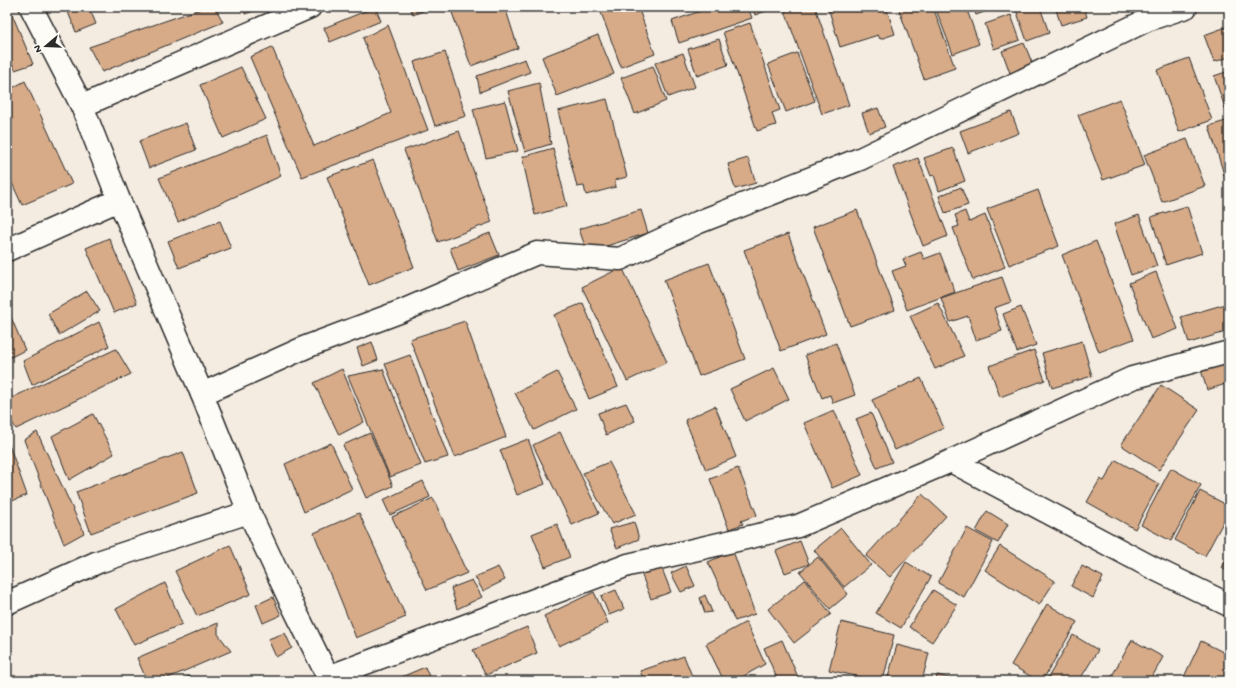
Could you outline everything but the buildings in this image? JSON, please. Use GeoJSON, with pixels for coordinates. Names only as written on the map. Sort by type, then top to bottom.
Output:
{"type":"FeatureCollection","features":[{"type":"Feature","properties":{"kind":"street"},"geometry":{"type":"LineString","coordinates":[[31,7],[82,106],[119,200],[202,394],[249,512],[329,679],[628,565],[798,526],[951,461],[1132,378],[1229,352]]}},
{"type":"Feature","properties":{"kind":"street"},"geometry":{"type":"LineString","coordinates":[[82,106],[310,7]]}},
{"type":"Feature","properties":{"kind":"street"},"geometry":{"type":"LineString","coordinates":[[202,394],[306,347],[402,311],[537,253],[620,259],[699,222],[860,159],[1147,20],[1186,7]]}},
{"type":"Feature","properties":{"kind":"street"},"geometry":{"type":"LineString","coordinates":[[7,250],[119,200]]}},
{"type":"Feature","properties":{"kind":"street"},"geometry":{"type":"LineString","coordinates":[[951,461],[1153,568],[1229,605]]}},
{"type":"Feature","properties":{"kind":"street"},"geometry":{"type":"LineString","coordinates":[[7,603],[98,562],[249,512]]}}]}
